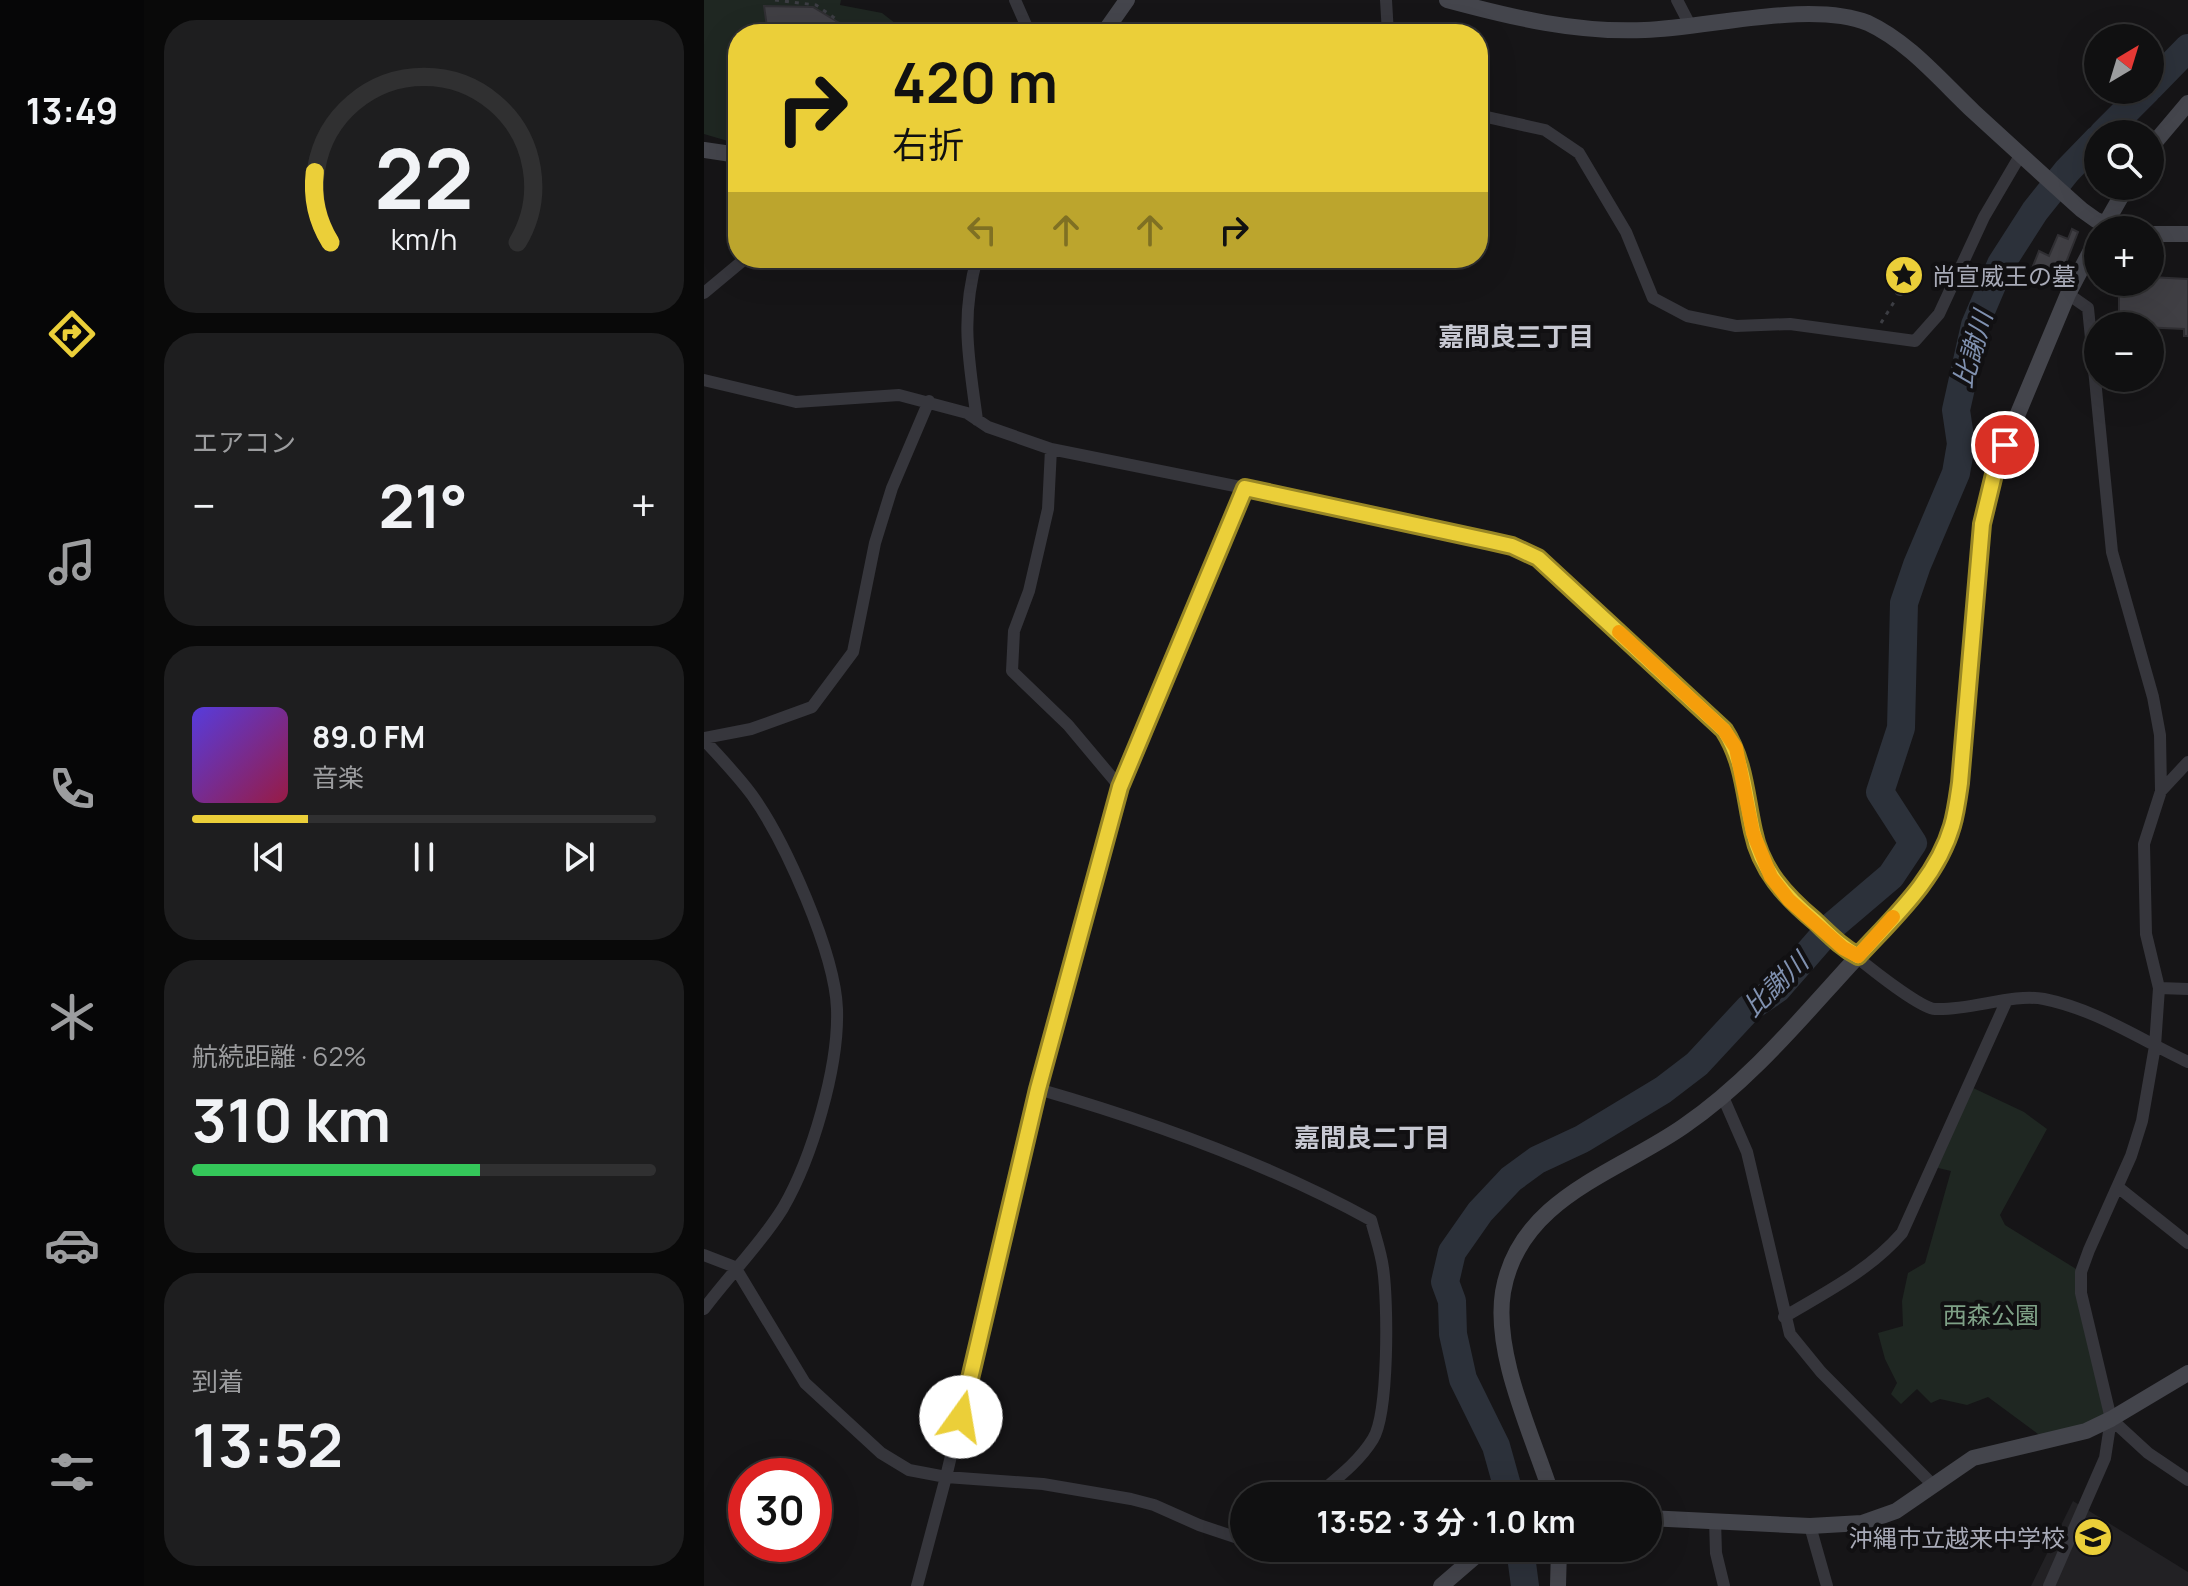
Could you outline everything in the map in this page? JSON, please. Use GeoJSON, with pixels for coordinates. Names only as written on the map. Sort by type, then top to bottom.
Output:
{"type":"FeatureCollection","features":[{"type":"Feature","properties":{"kind":"street"},"geometry":{"type":"LineString","coordinates":[[1015,0],[1026,24]]}},
{"type":"Feature","properties":{"kind":"street"},"geometry":{"type":"LineString","coordinates":[[1110,24],[1127,0]]}},
{"type":"Feature","properties":{"kind":"street"},"geometry":{"type":"LineString","coordinates":[[1386,0],[1387,24]]}},
{"type":"Feature","properties":{"kind":"street"},"geometry":{"type":"LineString","coordinates":[[1447,0],[1570,29],[1691,27],[1807,13],[1837,15],[1865,22],[1885,32],[1922,62],[2090,216]]}},
{"type":"Feature","properties":{"kind":"street"},"geometry":{"type":"LineString","coordinates":[[1677,0],[1691,27]]}},
{"type":"Feature","properties":{"kind":"street"},"geometry":{"type":"LineString","coordinates":[[2164,131],[2188,103]]}},
{"type":"Feature","properties":{"kind":"street"},"geometry":{"type":"LineString","coordinates":[[1488,117],[1545,130],[1579,153],[1626,232],[1653,298],[1687,316],[1736,326],[1790,324],[1915,341],[1939,314],[1984,217],[2021,154]]}},
{"type":"Feature","properties":{"kind":"street"},"geometry":{"type":"LineString","coordinates":[[704,150],[728,154]]}},
{"type":"Feature","properties":{"kind":"street"},"geometry":{"type":"LineString","coordinates":[[2164,234],[2188,234]]}},
{"type":"Feature","properties":{"kind":"street"},"geometry":{"type":"LineString","coordinates":[[1547,1482],[1506,1358],[1501,1317],[1504,1290],[1514,1258],[1531,1227],[1552,1208],[1585,1183],[1682,1128],[1765,1059],[1851,952],[1919,889],[1943,851],[1952,826],[1960,783],[1982,524],[1996,466],[2068,294],[2084,267]]}},
{"type":"Feature","properties":{"kind":"street"},"geometry":{"type":"LineString","coordinates":[[704,293],[734,268]]}},
{"type":"Feature","properties":{"kind":"street"},"geometry":{"type":"LineString","coordinates":[[975,268],[967,317],[966,347],[977,420]]}},
{"type":"Feature","properties":{"kind":"street"},"geometry":{"type":"LineString","coordinates":[[2049,1586],[2105,1458],[2111,1419],[2081,1293],[2081,1272],[2119,1188],[2142,1121],[2155,1046],[2159,988],[2146,934],[2144,844],[2161,791],[2160,735],[2153,697],[2112,552],[2088,308],[2068,294]]}},
{"type":"Feature","properties":{"kind":"street"},"geometry":{"type":"LineString","coordinates":[[704,380],[796,402],[874,395],[899,395],[929,401],[1026,442],[1051,449],[1501,543],[1538,558],[1724,730],[1736,748],[1760,854],[1771,877],[1789,900],[1851,952],[1925,1007],[1950,1009],[2039,998],[2069,1005],[2188,1062]]}},
{"type":"Feature","properties":{"kind":"street"},"geometry":{"type":"LineString","coordinates":[[704,1309],[783,1208],[801,1170],[831,1078],[837,1007],[822,945],[786,854],[753,796],[704,739],[751,729],[812,707],[853,652],[875,543],[892,488],[929,401]]}},
{"type":"Feature","properties":{"kind":"street"},"geometry":{"type":"LineString","coordinates":[[1051,449],[1048,509],[1029,591],[1014,631],[1012,671],[1068,725],[1120,787]]}},
{"type":"Feature","properties":{"kind":"street"},"geometry":{"type":"LineString","coordinates":[[917,1586],[1038,1089],[1120,787],[1245,488]]}},
{"type":"Feature","properties":{"kind":"street"},"geometry":{"type":"LineString","coordinates":[[2161,791],[2188,762]]}},
{"type":"Feature","properties":{"kind":"street"},"geometry":{"type":"LineString","coordinates":[[2159,988],[2188,989]]}},
{"type":"Feature","properties":{"kind":"street"},"geometry":{"type":"LineString","coordinates":[[1784,1317],[1854,1276],[1886,1251],[1902,1233],[2006,1002]]}},
{"type":"Feature","properties":{"kind":"street"},"geometry":{"type":"LineString","coordinates":[[1038,1089],[1115,1111],[1259,1166],[1371,1220],[1383,1268],[1382,1409],[1374,1438],[1333,1482]]}},
{"type":"Feature","properties":{"kind":"street"},"geometry":{"type":"LineString","coordinates":[[1723,1097],[1747,1152],[1790,1334],[1821,1372],[1933,1485]]}},
{"type":"Feature","properties":{"kind":"street"},"geometry":{"type":"LineString","coordinates":[[2119,1188],[2188,1243]]}},
{"type":"Feature","properties":{"kind":"street"},"geometry":{"type":"LineString","coordinates":[[704,1255],[735,1267],[805,1383],[815,1394],[881,1453],[909,1470],[946,1477],[1043,1484],[1131,1499],[1230,1535]]}},
{"type":"Feature","properties":{"kind":"street"},"geometry":{"type":"LineString","coordinates":[[1662,1518],[1810,1526],[1862,1523],[1896,1511],[1973,1458],[2086,1431],[2188,1373]]}},
{"type":"Feature","properties":{"kind":"street"},"geometry":{"type":"LineString","coordinates":[[2111,1419],[2148,1453],[2188,1480]]}},
{"type":"Feature","properties":{"kind":"street"},"geometry":{"type":"LineString","coordinates":[[1715,1520],[1716,1553],[1724,1586]]}},
{"type":"Feature","properties":{"kind":"street"},"geometry":{"type":"LineString","coordinates":[[1810,1526],[1827,1586]]}},
{"type":"Feature","properties":{"kind":"street"},"geometry":{"type":"LineString","coordinates":[[1441,1586],[1469,1562]]}},
{"type":"Feature","properties":{"kind":"street"},"geometry":{"type":"LineString","coordinates":[[1558,1586],[1559,1562]]}},
{"type":"Feature","properties":{"kind":"path"},"geometry":{"type":"LineString","coordinates":[[775,0],[816,5],[836,19]]}},
{"type":"Feature","properties":{"kind":"path"},"geometry":{"type":"LineString","coordinates":[[1876,334],[1903,284]]}},
{"type":"Feature","properties":{"kind":"shaded area","name":"沖縄市立越来中学校"},"geometry":{"type":"Polygon","coordinates":[[[2073,1501],[2188,1572],[2188,1586],[2031,1586],[2073,1501]]]}},
{"type":"Feature","properties":{"kind":"green space"},"geometry":{"type":"Polygon","coordinates":[[[704,0],[841,0],[840,5],[882,13],[896,24],[728,24],[728,141],[704,134],[704,0]]]}},
{"type":"Feature","properties":{"kind":"green space","name":"西森公園"},"geometry":{"type":"Polygon","coordinates":[[[1969,1086],[2024,1112],[2047,1129],[2000,1215],[2005,1225],[2081,1272],[2111,1419],[2046,1440],[1988,1397],[1967,1405],[1940,1399],[1931,1403],[1917,1389],[1901,1404],[1891,1394],[1897,1383],[1885,1359],[1878,1333],[1903,1326],[1902,1301],[1908,1273],[1925,1263],[1951,1171],[1934,1167],[1969,1086]]]}},
{"type":"Feature","properties":{"kind":"building"},"geometry":{"type":"Polygon","coordinates":[[[764,6],[813,7],[841,24],[767,24],[764,6]]]}},
{"type":"Feature","properties":{"kind":"building"},"geometry":{"type":"Polygon","coordinates":[[[2072,229],[2078,232],[2060,278],[2050,274],[2048,278],[2031,271],[2039,251],[2049,256],[2058,235],[2068,239],[2072,229]]]}},
{"type":"Feature","properties":{"kind":"building"},"geometry":{"type":"Polygon","coordinates":[[[2164,278],[2188,279],[2188,336],[2184,336],[2184,329],[2164,328],[2164,312],[2119,312],[2119,296],[2164,296],[2164,278]]]}},
{"type":"Feature","properties":{"kind":"waterway","name":"比謝川"},"geometry":{"type":"LineString","coordinates":[[2164,73],[2188,48]]}},
{"type":"Feature","properties":{"kind":"waterway","name":"比謝川"},"geometry":{"type":"LineString","coordinates":[[2117,120],[2133,104]]}},
{"type":"Feature","properties":{"kind":"waterway","name":"比謝川"},"geometry":{"type":"LineString","coordinates":[[1506,1482],[1496,1446],[1463,1379],[1453,1334],[1452,1301],[1445,1282],[1452,1252],[1480,1212],[1511,1179],[1537,1160],[1582,1139],[1663,1090],[1697,1064],[1749,1008],[1777,989],[1831,927],[1891,876],[1913,843],[1880,792],[1901,728],[1904,603],[1956,473],[1961,444],[1956,410],[1975,325],[2001,264],[2035,211],[2084,153]]}},
{"type":"Feature","properties":{"kind":"waterway","name":"比謝川"},"geometry":{"type":"LineString","coordinates":[[1522,1562],[1525,1586]]}},
{"type":"Feature","properties":{"kind":"slow traffic"},"geometry":{"type":"LineString","coordinates":[[1619,632],[1714,719],[1736,748],[1760,854],[1771,877],[1789,900],[1843,948],[1858,956],[1893,917]]}},
{"type":"Feature","properties":{"kind":"place","name":"尚宣威王の墓"},"geometry":{"type":"Point","coordinates":[1904,275]}},
{"type":"Feature","properties":{"kind":"place","name":"沖縄市立越来中学校"},"geometry":{"type":"Point","coordinates":[2093,1537]}},
{"type":"Feature","properties":{"kind":"district","name":"嘉間良三丁目"},"geometry":{"type":"Point","coordinates":[1516,336]}},
{"type":"Feature","properties":{"kind":"district","name":"嘉間良二丁目"},"geometry":{"type":"Point","coordinates":[1372,1137]}},
{"type":"Feature","properties":{"kind":"route"},"geometry":{"type":"LineString","coordinates":[[961,1417],[1038,1089],[1120,787],[1245,488],[1512,546],[1538,558],[1724,730],[1736,748],[1753,833],[1771,877],[1789,900],[1843,948],[1858,956],[1919,889],[1943,851],[1952,826],[1960,783],[1982,524],[1996,466],[2005,445]]}}]}
